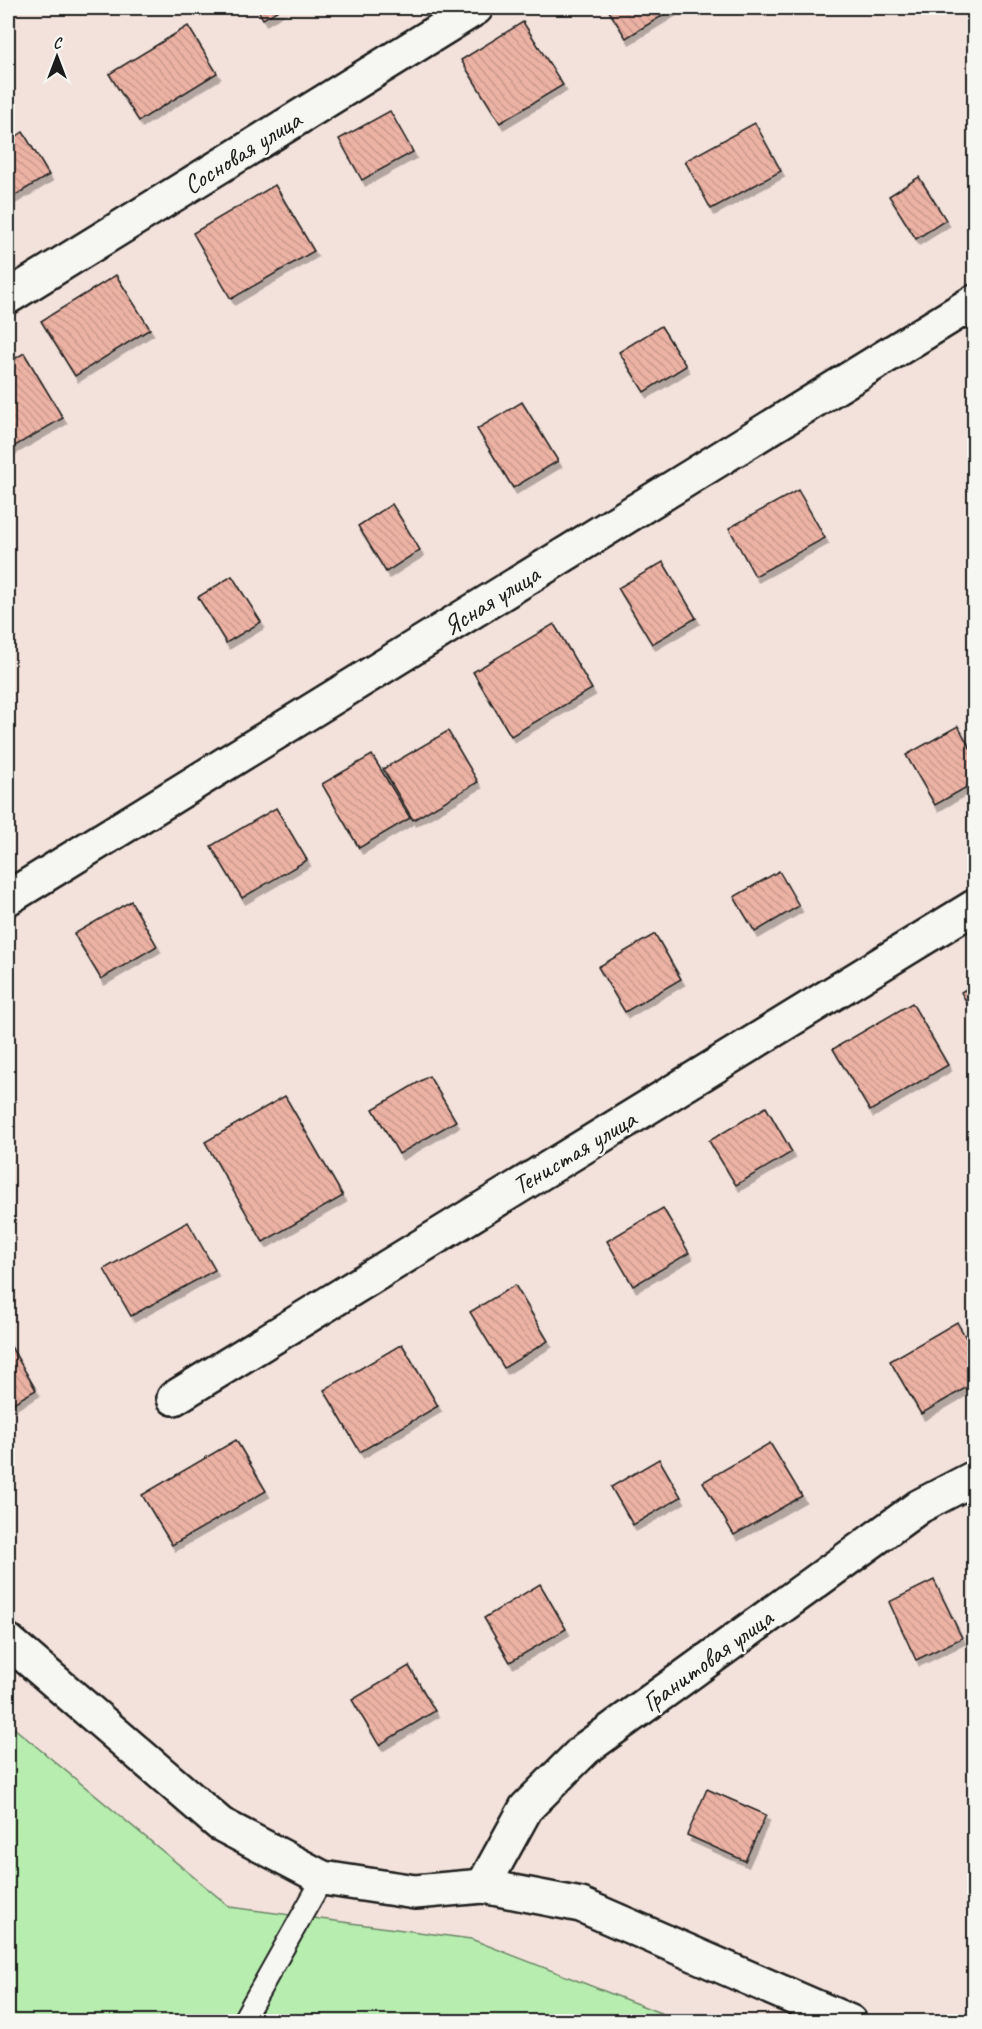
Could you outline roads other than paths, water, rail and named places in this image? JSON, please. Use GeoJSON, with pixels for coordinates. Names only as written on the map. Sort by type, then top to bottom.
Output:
{"type":"FeatureCollection","features":[{"type":"Feature","properties":{"kind":"street","name":"Сосновая улица"},"geometry":{"type":"LineString","coordinates":[[8,297],[476,8]]}},
{"type":"Feature","properties":{"kind":"street","name":"Ясная улица"},"geometry":{"type":"LineString","coordinates":[[8,898],[975,302]]}},
{"type":"Feature","properties":{"kind":"street","name":"Тенистая улица"},"geometry":{"type":"LineString","coordinates":[[174,1398],[975,907]]}},
{"type":"Feature","properties":{"kind":"street","name":"Гранитовая улица"},"geometry":{"type":"LineString","coordinates":[[483,1886],[526,1808],[585,1749],[920,1506],[975,1478]]}},
{"type":"Feature","properties":{"kind":"street"},"geometry":{"type":"LineString","coordinates":[[8,1641],[220,1824],[323,1878],[415,1892],[483,1886],[581,1905],[850,2022]]}},
{"type":"Feature","properties":{"kind":"lane"},"geometry":{"type":"LineString","coordinates":[[242,2022],[323,1878]]}}]}
